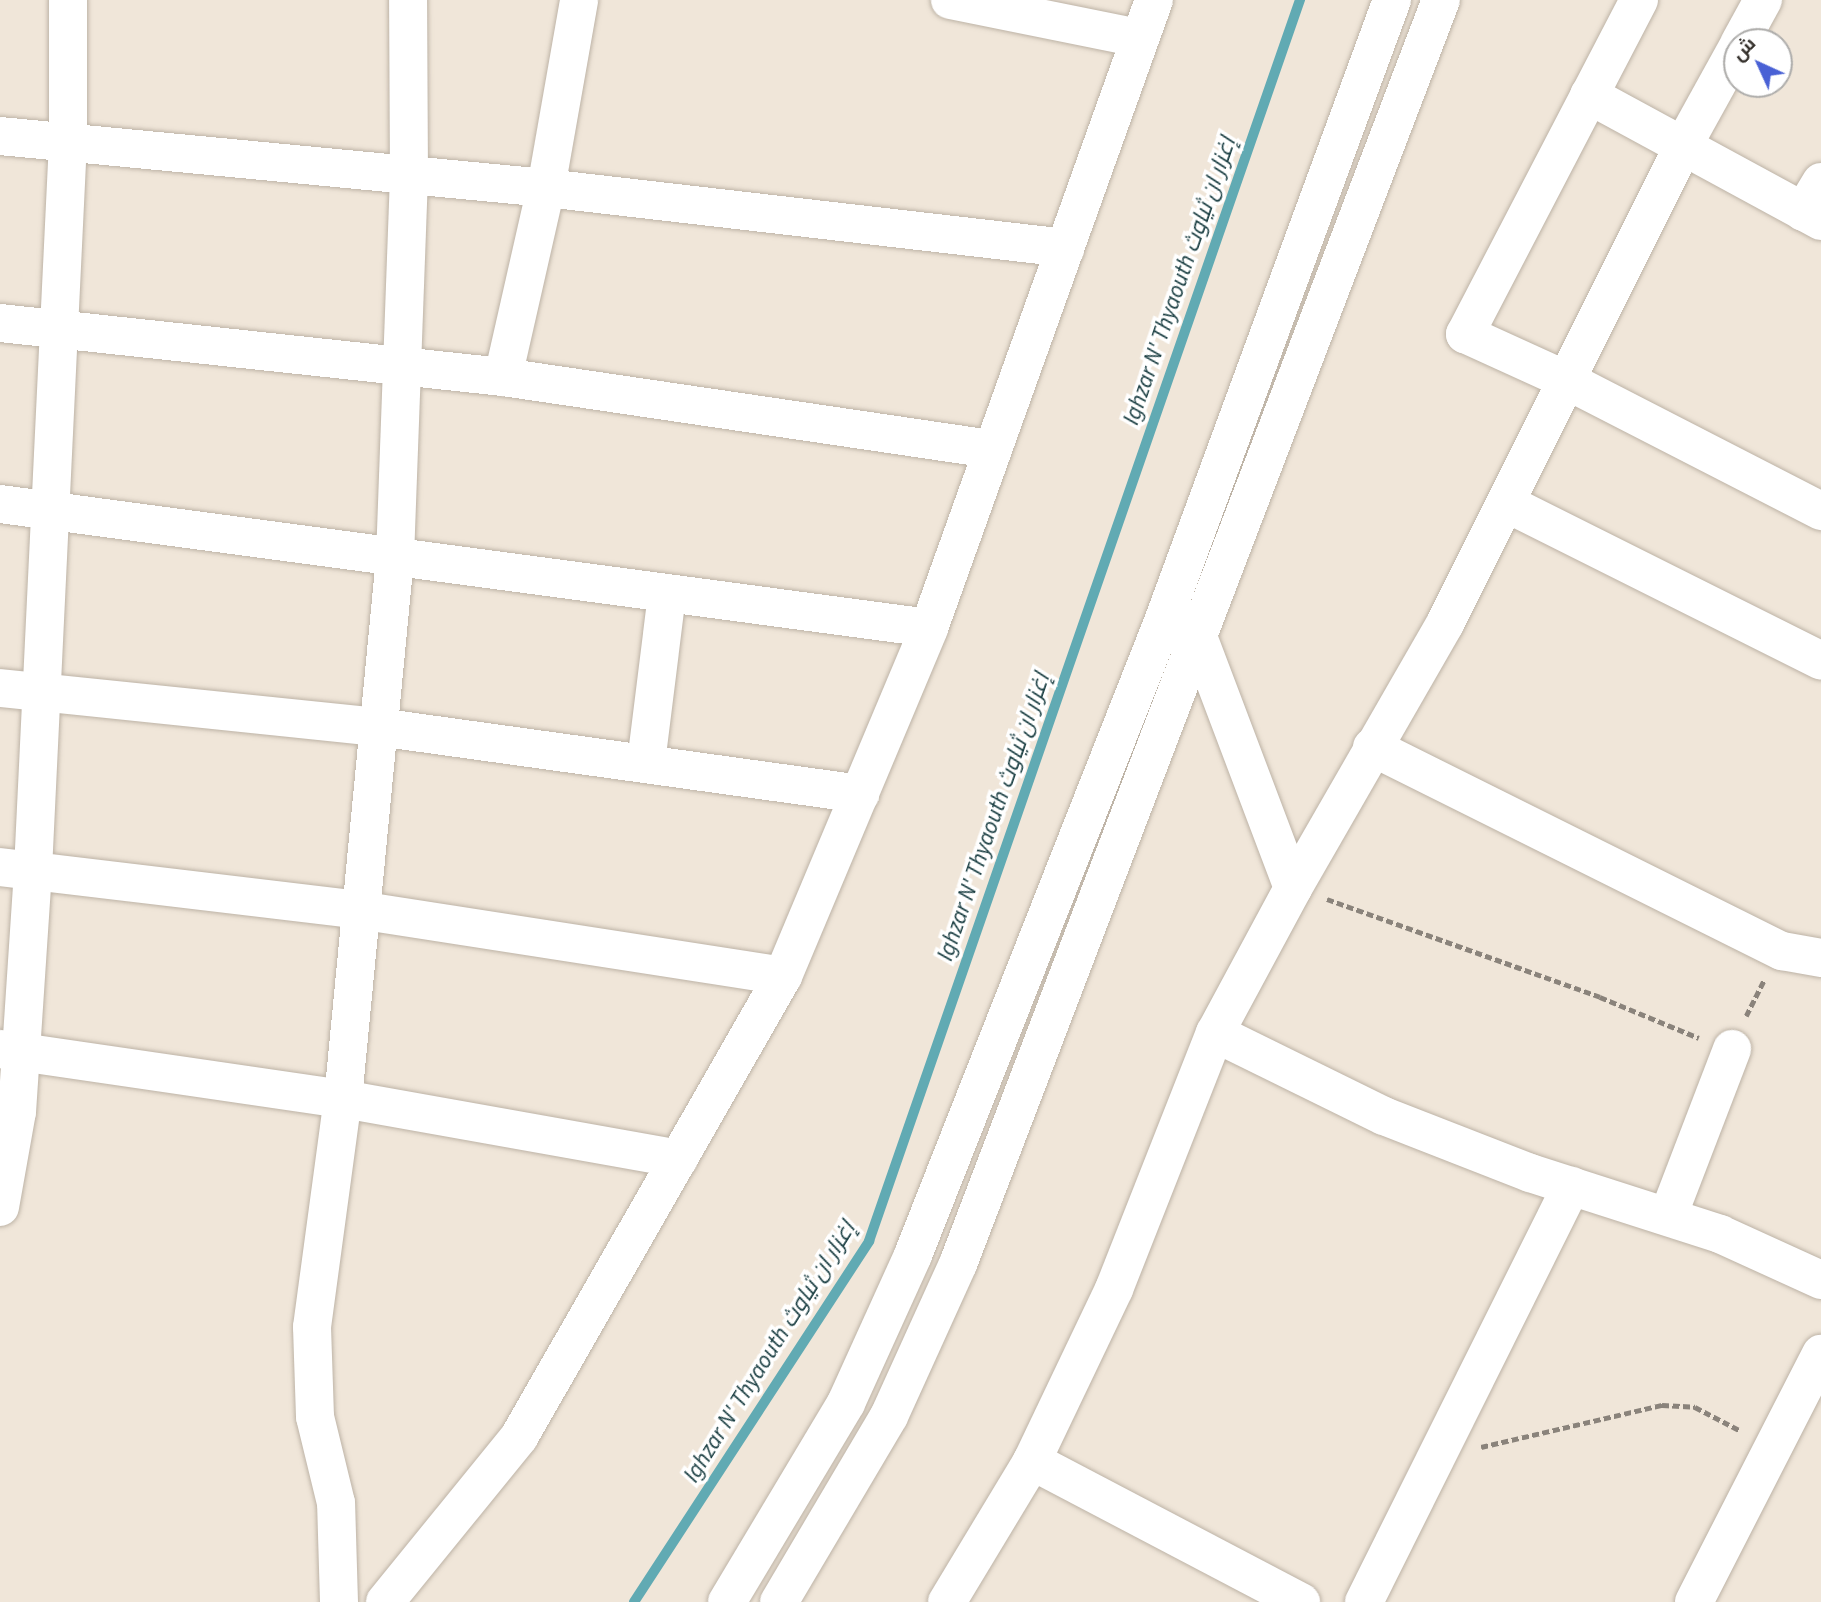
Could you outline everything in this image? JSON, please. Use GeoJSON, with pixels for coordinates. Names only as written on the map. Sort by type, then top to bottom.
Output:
{"type":"FeatureCollection","features":[{"type":"Feature","properties":{"kind":"street"},"geometry":{"type":"LineString","coordinates":[[0,1207],[8,1185],[17,868],[43,692],[48,509],[68,142],[68,0]]}},
{"type":"Feature","properties":{"kind":"street"},"geometry":{"type":"LineString","coordinates":[[339,1602],[336,1503],[315,1417],[312,1326],[343,1099],[358,911],[395,558],[409,177],[408,0]]}},
{"type":"Feature","properties":{"kind":"street"},"geometry":{"type":"LineString","coordinates":[[503,377],[546,188],[579,0]]}},
{"type":"Feature","properties":{"kind":"street"},"geometry":{"type":"LineString","coordinates":[[950,0],[1019,6],[1139,38]]}},
{"type":"Feature","properties":{"kind":"street"},"geometry":{"type":"LineString","coordinates":[[385,1602],[519,1437],[783,976],[929,628],[1154,0]]}},
{"type":"Feature","properties":{"kind":"street"},"geometry":{"type":"LineString","coordinates":[[727,1602],[846,1403],[913,1255],[1164,619],[1392,0]]}},
{"type":"Feature","properties":{"kind":"street"},"geometry":{"type":"LineString","coordinates":[[779,1602],[866,1458],[926,1337],[1441,0]]}},
{"type":"Feature","properties":{"kind":"street"},"geometry":{"type":"LineString","coordinates":[[1639,0],[1465,334],[1566,380],[1821,511]]}},
{"type":"Feature","properties":{"kind":"street"},"geometry":{"type":"LineString","coordinates":[[1745,28],[1755,3]]}},
{"type":"Feature","properties":{"kind":"street"},"geometry":{"type":"LineString","coordinates":[[947,1602],[1032,1461],[1114,1289],[1215,1034],[1372,747],[1445,624],[1684,144],[1723,73]]}},
{"type":"Feature","properties":{"kind":"street"},"geometry":{"type":"LineString","coordinates":[[1590,95],[1684,144],[1815,205]]}},
{"type":"Feature","properties":{"kind":"street"},"geometry":{"type":"LineString","coordinates":[[0,136],[546,188],[1066,248]]}},
{"type":"Feature","properties":{"kind":"street"},"geometry":{"type":"LineString","coordinates":[[0,323],[503,377],[993,449]]}},
{"type":"Feature","properties":{"kind":"street"},"geometry":{"type":"LineString","coordinates":[[1506,503],[1821,661]]}},
{"type":"Feature","properties":{"kind":"street"},"geometry":{"type":"LineString","coordinates":[[0,504],[929,628]]}},
{"type":"Feature","properties":{"kind":"street"},"geometry":{"type":"LineString","coordinates":[[646,763],[667,594]]}},
{"type":"Feature","properties":{"kind":"street"},"geometry":{"type":"LineString","coordinates":[[1197,634],[1293,888]]}},
{"type":"Feature","properties":{"kind":"street"},"geometry":{"type":"LineString","coordinates":[[0,688],[378,727],[860,794]]}},
{"type":"Feature","properties":{"kind":"street"},"geometry":{"type":"LineString","coordinates":[[1372,747],[1782,951],[1821,958]]}},
{"type":"Feature","properties":{"kind":"street"},"geometry":{"type":"LineString","coordinates":[[17,868],[358,911],[783,976]]}},
{"type":"Feature","properties":{"kind":"street"},"geometry":{"type":"LineString","coordinates":[[1215,1034],[1384,1116],[1571,1186],[1668,1216],[1821,1280]]}},
{"type":"Feature","properties":{"kind":"street"},"geometry":{"type":"LineString","coordinates":[[1668,1216],[1732,1049]]}},
{"type":"Feature","properties":{"kind":"street"},"geometry":{"type":"LineString","coordinates":[[11,1050],[343,1099],[679,1160]]}},
{"type":"Feature","properties":{"kind":"street"},"geometry":{"type":"LineString","coordinates":[[1364,1602],[1571,1186]]}},
{"type":"Feature","properties":{"kind":"street"},"geometry":{"type":"LineString","coordinates":[[1694,1602],[1775,1450],[1821,1354]]}},
{"type":"Feature","properties":{"kind":"street"},"geometry":{"type":"LineString","coordinates":[[1032,1461],[1301,1602]]}},
{"type":"Feature","properties":{"kind":"path"},"geometry":{"type":"LineString","coordinates":[[1293,888],[1589,993],[1732,1049],[1762,982],[1782,951]]}},
{"type":"Feature","properties":{"kind":"path"},"geometry":{"type":"LineString","coordinates":[[1432,1462],[1662,1405],[1695,1406],[1775,1450]]}},
{"type":"Feature","properties":{"kind":"waterway","name":"Ighzar N' Thyaouth إغزار ان ثياوث"},"geometry":{"type":"LineString","coordinates":[[634,1602],[869,1241],[1300,0]]}}]}
